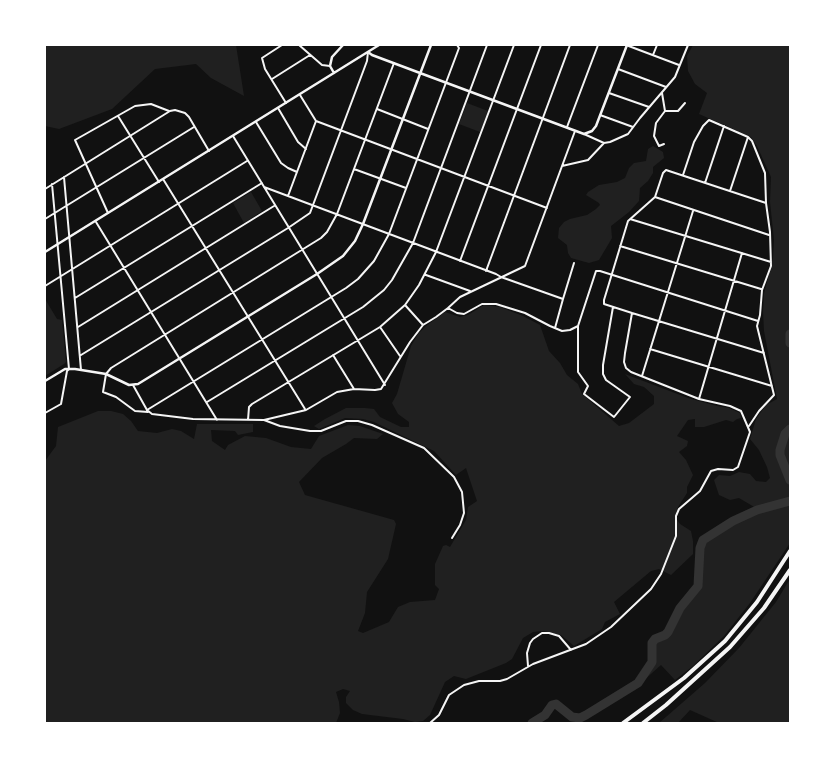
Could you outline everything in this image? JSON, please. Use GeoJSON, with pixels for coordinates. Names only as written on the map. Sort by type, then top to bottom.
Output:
{"type":"FeatureCollection","features":[{"type":"Feature","properties":{"kind":"highway"},"geometry":{"type":"LineString","coordinates":[[623,723],[684,678],[724,641],[758,602],[790,552]]}},
{"type":"Feature","properties":{"kind":"highway"},"geometry":{"type":"LineString","coordinates":[[643,723],[672,700],[730,647],[764,608],[790,570]]}},
{"type":"Feature","properties":{"kind":"street"},"geometry":{"type":"LineString","coordinates":[[282,45],[262,58],[272,80],[286,103]]}},
{"type":"Feature","properties":{"kind":"street"},"geometry":{"type":"LineString","coordinates":[[299,45],[322,65],[330,66]]}},
{"type":"Feature","properties":{"kind":"street"},"geometry":{"type":"LineString","coordinates":[[334,73],[330,66],[332,57],[343,45]]}},
{"type":"Feature","properties":{"kind":"street"},"geometry":{"type":"LineString","coordinates":[[45,252],[379,45]]}},
{"type":"Feature","properties":{"kind":"street"},"geometry":{"type":"LineString","coordinates":[[148,411],[346,288],[367,269],[379,253],[389,234],[459,48],[457,45]]}},
{"type":"Feature","properties":{"kind":"street"},"geometry":{"type":"LineString","coordinates":[[207,402],[363,307],[384,290],[403,263],[413,243],[487,45]]}},
{"type":"Feature","properties":{"kind":"street"},"geometry":{"type":"LineString","coordinates":[[248,420],[250,407],[380,327],[405,305],[426,275],[436,252],[514,45]]}},
{"type":"Feature","properties":{"kind":"street"},"geometry":{"type":"LineString","coordinates":[[460,261],[541,45]]}},
{"type":"Feature","properties":{"kind":"street"},"geometry":{"type":"LineString","coordinates":[[486,271],[570,45]]}},
{"type":"Feature","properties":{"kind":"street"},"geometry":{"type":"LineString","coordinates":[[567,128],[598,45]]}},
{"type":"Feature","properties":{"kind":"street"},"geometry":{"type":"LineString","coordinates":[[584,134],[592,131],[600,115],[626,45],[679,65]]}},
{"type":"Feature","properties":{"kind":"street"},"geometry":{"type":"LineString","coordinates":[[653,55],[657,45]]}},
{"type":"Feature","properties":{"kind":"street"},"geometry":{"type":"LineString","coordinates":[[562,166],[588,160],[604,143],[628,134],[678,72],[688,45]]}},
{"type":"Feature","properties":{"kind":"street"},"geometry":{"type":"LineString","coordinates":[[45,381],[65,369],[69,369],[106,374],[126,384],[138,384],[343,256],[355,241],[363,224],[431,46]]}},
{"type":"Feature","properties":{"kind":"street"},"geometry":{"type":"LineString","coordinates":[[368,52],[604,143]]}},
{"type":"Feature","properties":{"kind":"street"},"geometry":{"type":"LineString","coordinates":[[81,355],[306,216],[313,205],[367,61],[368,52]]}},
{"type":"Feature","properties":{"kind":"street"},"geometry":{"type":"LineString","coordinates":[[272,80],[310,55]]}},
{"type":"Feature","properties":{"kind":"street"},"geometry":{"type":"LineString","coordinates":[[394,63],[337,214],[332,225],[321,238],[111,368],[106,374],[103,392],[116,397],[134,411],[148,411],[157,415],[218,420],[264,420],[306,410],[338,392],[354,389],[378,390],[385,384],[400,357],[423,325],[448,308],[457,299],[525,266],[575,131]]}},
{"type":"Feature","properties":{"kind":"street"},"geometry":{"type":"LineString","coordinates":[[618,69],[666,87]]}},
{"type":"Feature","properties":{"kind":"street"},"geometry":{"type":"LineString","coordinates":[[662,92],[665,111],[653,130],[656,143],[659,146],[664,144]]}},
{"type":"Feature","properties":{"kind":"street"},"geometry":{"type":"LineString","coordinates":[[609,93],[649,107]]}},
{"type":"Feature","properties":{"kind":"street"},"geometry":{"type":"LineString","coordinates":[[300,95],[316,121],[547,208]]}},
{"type":"Feature","properties":{"kind":"street"},"geometry":{"type":"LineString","coordinates":[[665,111],[678,111],[685,103]]}},
{"type":"Feature","properties":{"kind":"street"},"geometry":{"type":"LineString","coordinates":[[108,213],[75,140],[135,106],[151,104],[170,112]]}},
{"type":"Feature","properties":{"kind":"street"},"geometry":{"type":"LineString","coordinates":[[278,108],[298,142],[306,149]]}},
{"type":"Feature","properties":{"kind":"street"},"geometry":{"type":"LineString","coordinates":[[377,109],[428,128]]}},
{"type":"Feature","properties":{"kind":"street"},"geometry":{"type":"LineString","coordinates":[[45,188],[175,110],[185,113],[209,151]]}},
{"type":"Feature","properties":{"kind":"street"},"geometry":{"type":"LineString","coordinates":[[600,115],[633,128]]}},
{"type":"Feature","properties":{"kind":"street"},"geometry":{"type":"LineString","coordinates":[[118,116],[159,182]]}},
{"type":"Feature","properties":{"kind":"street"},"geometry":{"type":"LineString","coordinates":[[683,175],[694,142],[703,126],[709,120],[748,137],[752,141],[765,173],[771,266],[762,290],[758,332],[765,353],[774,395],[749,427]]}},
{"type":"Feature","properties":{"kind":"street"},"geometry":{"type":"LineString","coordinates":[[288,196],[316,121]]}},
{"type":"Feature","properties":{"kind":"street"},"geometry":{"type":"LineString","coordinates":[[256,122],[281,162],[297,172]]}},
{"type":"Feature","properties":{"kind":"street"},"geometry":{"type":"LineString","coordinates":[[705,183],[724,126]]}},
{"type":"Feature","properties":{"kind":"street"},"geometry":{"type":"LineString","coordinates":[[45,219],[194,127]]}},
{"type":"Feature","properties":{"kind":"street"},"geometry":{"type":"LineString","coordinates":[[233,136],[385,384]]}},
{"type":"Feature","properties":{"kind":"street"},"geometry":{"type":"LineString","coordinates":[[730,191],[748,137]]}},
{"type":"Feature","properties":{"kind":"street"},"geometry":{"type":"LineString","coordinates":[[45,286],[248,161]]}},
{"type":"Feature","properties":{"kind":"street"},"geometry":{"type":"LineString","coordinates":[[354,169],[406,188]]}},
{"type":"Feature","properties":{"kind":"street"},"geometry":{"type":"LineString","coordinates":[[765,353],[613,307],[604,304],[604,300],[630,218],[654,197],[666,170],[766,203]]}},
{"type":"Feature","properties":{"kind":"street"},"geometry":{"type":"LineString","coordinates":[[64,177],[81,370]]}},
{"type":"Feature","properties":{"kind":"street"},"geometry":{"type":"LineString","coordinates":[[163,179],[306,410]]}},
{"type":"Feature","properties":{"kind":"street"},"geometry":{"type":"LineString","coordinates":[[75,298],[262,183]]}},
{"type":"Feature","properties":{"kind":"street"},"geometry":{"type":"LineString","coordinates":[[45,413],[61,404],[67,371],[69,369],[52,184]]}},
{"type":"Feature","properties":{"kind":"street"},"geometry":{"type":"LineString","coordinates":[[264,186],[500,277],[563,299]]}},
{"type":"Feature","properties":{"kind":"street"},"geometry":{"type":"LineString","coordinates":[[654,197],[770,235]]}},
{"type":"Feature","properties":{"kind":"street"},"geometry":{"type":"LineString","coordinates":[[78,327],[275,206]]}},
{"type":"Feature","properties":{"kind":"street"},"geometry":{"type":"LineString","coordinates":[[642,376],[692,210]]}},
{"type":"Feature","properties":{"kind":"street"},"geometry":{"type":"LineString","coordinates":[[630,218],[770,262]]}},
{"type":"Feature","properties":{"kind":"street"},"geometry":{"type":"LineString","coordinates":[[95,221],[218,420]]}},
{"type":"Feature","properties":{"kind":"street"},"geometry":{"type":"LineString","coordinates":[[620,246],[762,290]]}},
{"type":"Feature","properties":{"kind":"street"},"geometry":{"type":"LineString","coordinates":[[699,399],[742,253]]}},
{"type":"Feature","properties":{"kind":"street"},"geometry":{"type":"LineString","coordinates":[[555,328],[574,263]]}},
{"type":"Feature","properties":{"kind":"street"},"geometry":{"type":"LineString","coordinates":[[613,307],[602,370],[606,380],[630,397],[614,417],[584,394],[588,387],[578,372],[578,326],[596,271],[611,274],[758,321]]}},
{"type":"Feature","properties":{"kind":"street"},"geometry":{"type":"LineString","coordinates":[[426,275],[471,292]]}},
{"type":"Feature","properties":{"kind":"street"},"geometry":{"type":"LineString","coordinates":[[448,308],[456,313],[464,314],[482,304],[496,304],[525,313],[562,331],[578,326]]}},
{"type":"Feature","properties":{"kind":"street"},"geometry":{"type":"LineString","coordinates":[[405,305],[423,325]]}},
{"type":"Feature","properties":{"kind":"street"},"geometry":{"type":"LineString","coordinates":[[430,723],[439,715],[449,695],[464,685],[479,681],[500,681],[528,667],[586,644],[611,627],[656,583],[676,536],[676,516],[679,509],[700,491],[712,471],[738,468],[750,432],[741,411],[730,406],[699,399],[631,372],[626,368],[624,362],[632,312]]}},
{"type":"Feature","properties":{"kind":"street"},"geometry":{"type":"LineString","coordinates":[[380,327],[400,357]]}},
{"type":"Feature","properties":{"kind":"street"},"geometry":{"type":"LineString","coordinates":[[650,350],[772,386]]}},
{"type":"Feature","properties":{"kind":"street"},"geometry":{"type":"LineString","coordinates":[[333,355],[354,389]]}},
{"type":"Feature","properties":{"kind":"street"},"geometry":{"type":"LineString","coordinates":[[133,385],[148,411]]}},
{"type":"Feature","properties":{"kind":"street"},"geometry":{"type":"LineString","coordinates":[[264,420],[280,426],[310,432],[320,431],[346,421],[358,421],[372,425],[424,448],[454,477],[462,492],[464,513],[460,525],[452,538]]}},
{"type":"Feature","properties":{"kind":"street"},"geometry":{"type":"LineString","coordinates":[[528,667],[527,653],[530,643],[542,633],[559,636],[571,650]]}},
{"type":"Feature","properties":{"kind":"shaded area"},"geometry":{"type":"Polygon","coordinates":[[[45,45],[236,45],[244,96],[211,78],[196,64],[155,69],[112,109],[59,129],[45,126],[45,45]]]}},
{"type":"Feature","properties":{"kind":"shaded area"},"geometry":{"type":"Polygon","coordinates":[[[693,45],[790,45],[790,543],[750,603],[724,636],[693,666],[675,680],[661,665],[642,682],[654,661],[654,642],[669,633],[686,603],[700,585],[701,554],[704,543],[718,532],[761,511],[739,498],[730,500],[719,495],[714,480],[719,475],[730,476],[739,472],[750,474],[756,481],[766,482],[770,478],[759,450],[750,439],[756,419],[766,405],[777,399],[764,331],[763,311],[764,294],[773,258],[774,240],[770,202],[771,177],[751,137],[699,114],[707,93],[695,84],[688,71],[687,56],[693,45]]]}},
{"type":"Feature","properties":{"kind":"shaded area"},"geometry":{"type":"Polygon","coordinates":[[[467,103],[488,111],[480,132],[459,124],[467,103]]]}},
{"type":"Feature","properties":{"kind":"shaded area"},"geometry":{"type":"Polygon","coordinates":[[[653,146],[663,152],[664,158],[653,167],[653,173],[640,188],[639,201],[629,212],[611,226],[612,238],[599,260],[589,263],[571,258],[567,245],[558,238],[559,228],[564,222],[587,215],[596,209],[600,205],[586,195],[588,192],[599,185],[617,182],[625,178],[629,168],[634,163],[646,161],[648,149],[653,146]]]}},
{"type":"Feature","properties":{"kind":"shaded area"},"geometry":{"type":"Polygon","coordinates":[[[251,192],[262,211],[244,223],[233,203],[251,192]]]}},
{"type":"Feature","properties":{"kind":"shaded area"},"geometry":{"type":"Polygon","coordinates":[[[45,299],[57,319],[62,320],[66,362],[45,376],[45,299]]]}},
{"type":"Feature","properties":{"kind":"shaded area"},"geometry":{"type":"Polygon","coordinates":[[[484,305],[500,307],[540,325],[549,351],[560,363],[567,375],[578,384],[582,394],[619,426],[629,423],[654,404],[654,396],[644,387],[634,384],[625,374],[688,398],[729,408],[740,413],[741,418],[733,422],[726,420],[704,427],[695,427],[695,419],[688,420],[677,436],[688,441],[687,446],[679,452],[686,460],[693,475],[687,487],[687,493],[678,507],[675,517],[680,524],[691,531],[693,554],[671,575],[659,569],[651,571],[614,602],[620,614],[605,622],[602,629],[574,646],[561,635],[543,631],[533,632],[523,638],[512,659],[506,663],[466,679],[454,676],[445,682],[430,715],[423,721],[415,722],[362,714],[353,710],[346,703],[346,697],[350,691],[343,689],[336,692],[340,713],[336,723],[45,723],[45,461],[56,446],[58,427],[98,411],[111,411],[123,414],[138,431],[157,433],[172,429],[181,431],[194,439],[197,424],[253,424],[253,432],[238,435],[235,431],[211,430],[212,441],[225,450],[228,445],[245,436],[266,438],[291,447],[311,449],[319,436],[348,425],[360,426],[383,434],[377,439],[354,438],[322,458],[299,482],[305,495],[394,520],[396,524],[388,559],[367,592],[365,613],[358,631],[363,633],[389,622],[398,607],[410,602],[435,600],[439,589],[435,585],[435,564],[443,546],[450,547],[466,520],[468,507],[477,501],[466,468],[456,475],[434,451],[374,422],[345,418],[319,429],[314,426],[346,408],[365,408],[374,409],[380,417],[401,427],[409,427],[409,422],[398,414],[392,403],[397,394],[411,346],[418,334],[445,312],[460,317],[468,315],[484,305]]]}},
{"type":"Feature","properties":{"kind":"shaded area"},"geometry":{"type":"Polygon","coordinates":[[[790,579],[790,723],[719,723],[690,710],[678,723],[659,723],[705,683],[739,648],[776,602],[790,579]]]}},
{"type":"Feature","properties":{"kind":"waterway"},"geometry":{"type":"LineString","coordinates":[[790,334],[790,343]]}},
{"type":"Feature","properties":{"kind":"waterway"},"geometry":{"type":"LineString","coordinates":[[790,429],[785,434],[780,450],[780,455],[790,480]]}},
{"type":"Feature","properties":{"kind":"waterway"},"geometry":{"type":"LineString","coordinates":[[532,723],[545,715],[552,705],[556,704],[572,717],[580,718],[638,683],[652,662],[652,643],[655,639],[668,632],[680,608],[698,586],[700,548],[703,540],[733,521],[757,510],[790,501]]}}]}
